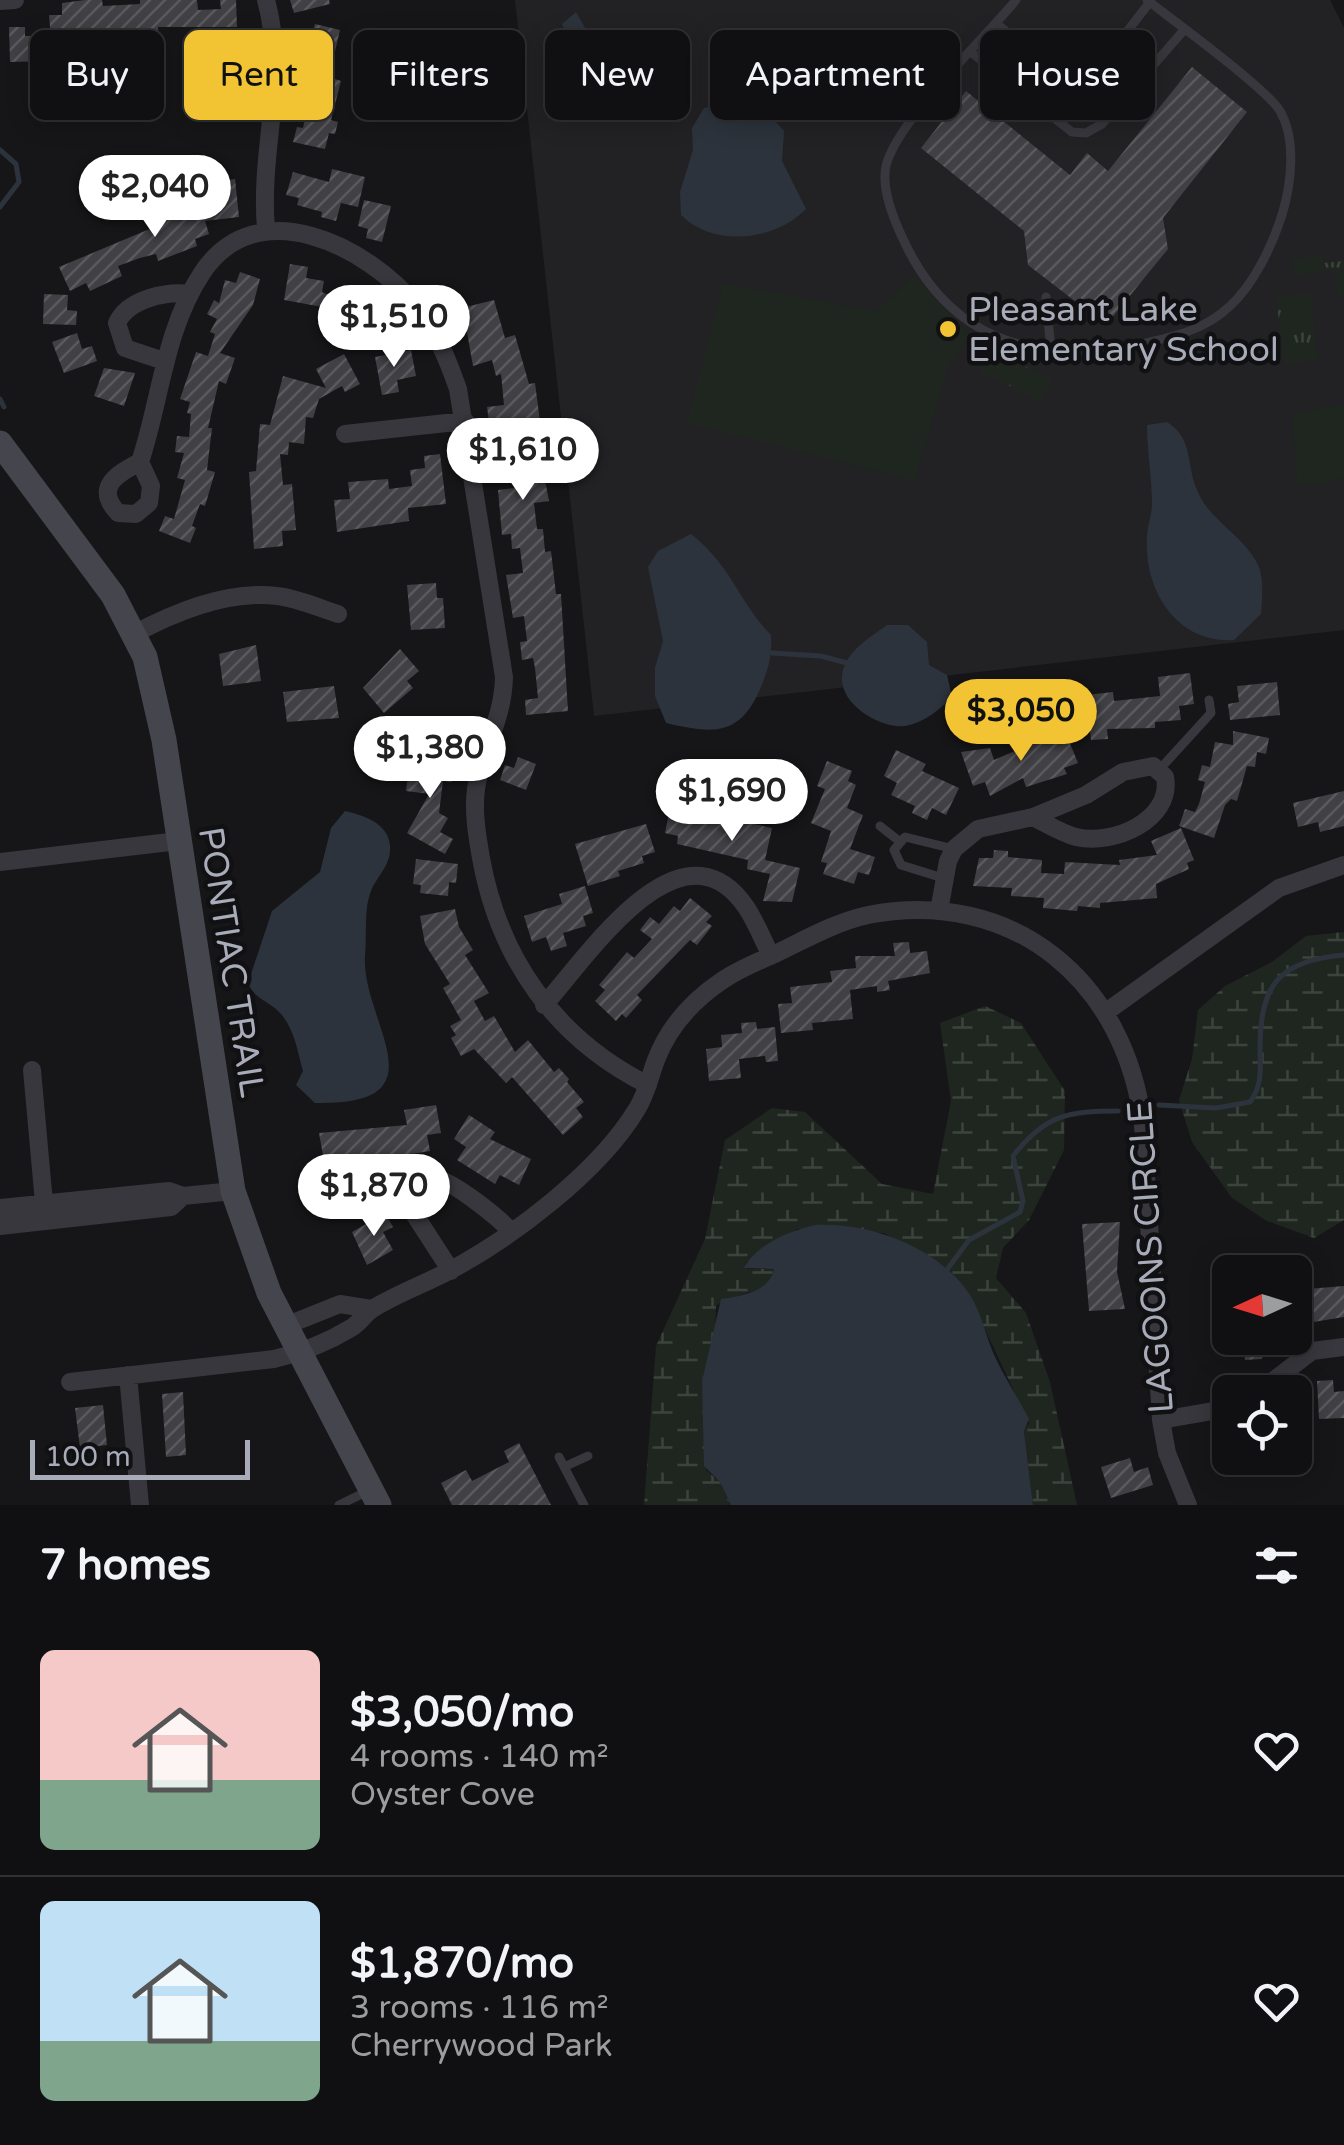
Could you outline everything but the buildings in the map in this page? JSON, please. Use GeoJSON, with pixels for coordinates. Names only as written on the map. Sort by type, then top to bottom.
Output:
{"type":"FeatureCollection","features":[{"type":"Feature","properties":{"kind":"main road","name":"PONTIAC TRAIL"},"geometry":{"type":"LineString","coordinates":[[0,442],[105,584],[134,634],[154,690],[233,1191],[257,1264],[285,1326],[375,1497]]}},
{"type":"Feature","properties":{"kind":"street"},"geometry":{"type":"LineString","coordinates":[[0,1],[15,0]]}},
{"type":"Feature","properties":{"kind":"street"},"geometry":{"type":"LineString","coordinates":[[266,0],[278,83],[264,146],[266,230]]}},
{"type":"Feature","properties":{"kind":"street"},"geometry":{"type":"LineString","coordinates":[[140,462],[164,361],[190,294],[204,270],[225,248],[266,230],[290,230],[338,246],[374,267],[414,304],[442,342],[465,421],[504,677],[503,708],[476,788],[476,825],[495,916],[516,962],[544,1005],[595,1054],[648,1085]]}},
{"type":"Feature","properties":{"kind":"street"},"geometry":{"type":"LineString","coordinates":[[164,361],[124,348],[117,323],[135,304],[156,296],[190,294]]}},
{"type":"Feature","properties":{"kind":"street"},"geometry":{"type":"LineString","coordinates":[[345,434],[465,421]]}},
{"type":"Feature","properties":{"kind":"street"},"geometry":{"type":"LineString","coordinates":[[134,634],[194,607],[247,598],[277,596],[338,614]]}},
{"type":"Feature","properties":{"kind":"street"},"geometry":{"type":"LineString","coordinates":[[938,911],[943,878],[954,849],[993,823],[1033,817],[1086,796],[1123,772],[1153,766],[1165,776],[1166,800],[1136,828],[1115,836],[1079,838],[1033,817]]}},
{"type":"Feature","properties":{"kind":"street"},"geometry":{"type":"LineString","coordinates":[[0,862],[178,841]]}},
{"type":"Feature","properties":{"kind":"street"},"geometry":{"type":"LineString","coordinates":[[1106,1012],[1279,888],[1344,866]]}},
{"type":"Feature","properties":{"kind":"street"},"geometry":{"type":"LineString","coordinates":[[544,1005],[645,892],[674,877],[701,876],[726,888],[745,905],[771,956]]}},
{"type":"Feature","properties":{"kind":"street","name":"LAGOONS CIRCLE"},"geometry":{"type":"LineString","coordinates":[[70,1382],[298,1354],[353,1327],[371,1309],[450,1270],[511,1232],[604,1150],[637,1109],[674,1025],[696,1000],[726,978],[864,916],[938,911],[967,915],[1033,940],[1075,972],[1123,1040],[1138,1088],[1161,1420],[1167,1452],[1188,1505]]}},
{"type":"Feature","properties":{"kind":"street"},"geometry":{"type":"LineString","coordinates":[[32,1070],[44,1212]]}},
{"type":"Feature","properties":{"kind":"street"},"geometry":{"type":"LineString","coordinates":[[450,1270],[411,1209],[415,1188],[426,1180],[436,1179],[455,1188],[511,1232]]}},
{"type":"Feature","properties":{"kind":"street"},"geometry":{"type":"LineString","coordinates":[[0,1226],[44,1212],[169,1191],[183,1196],[233,1191]]}},
{"type":"Feature","properties":{"kind":"street"},"geometry":{"type":"LineString","coordinates":[[0,1208],[44,1212]]}},
{"type":"Feature","properties":{"kind":"street","name":"LAGOONS CIRCLE"},"geometry":{"type":"LineString","coordinates":[[285,1326],[340,1304],[371,1309]]}},
{"type":"Feature","properties":{"kind":"street"},"geometry":{"type":"LineString","coordinates":[[1281,1375],[1312,1351],[1344,1346]]}},
{"type":"Feature","properties":{"kind":"street"},"geometry":{"type":"LineString","coordinates":[[128,1375],[140,1505]]}},
{"type":"Feature","properties":{"kind":"street"},"geometry":{"type":"LineString","coordinates":[[1161,1420],[1212,1411]]}},
{"type":"Feature","properties":{"kind":"lane"},"geometry":{"type":"LineString","coordinates":[[997,24],[1076,88],[1083,88],[1149,1],[1278,108],[1286,123],[1290,173],[1274,240],[1230,306],[1205,324],[1176,337],[1108,351],[1051,351],[1000,340],[964,320],[912,258],[890,205],[885,174],[900,136],[1016,0]]}},
{"type":"Feature","properties":{"kind":"lane"},"geometry":{"type":"LineString","coordinates":[[972,54],[1072,132],[1086,133],[1102,124],[1184,30]]}},
{"type":"Feature","properties":{"kind":"lane"},"geometry":{"type":"LineString","coordinates":[[1046,297],[1051,351]]}},
{"type":"Feature","properties":{"kind":"lane"},"geometry":{"type":"LineString","coordinates":[[1159,770],[1210,714],[1209,700]]}},
{"type":"Feature","properties":{"kind":"lane"},"geometry":{"type":"LineString","coordinates":[[880,826],[898,841]]}},
{"type":"Feature","properties":{"kind":"lane"},"geometry":{"type":"LineString","coordinates":[[943,878],[901,865],[894,850],[905,837],[954,849]]}},
{"type":"Feature","properties":{"kind":"lane"},"geometry":{"type":"LineString","coordinates":[[566,1466],[588,1456]]}},
{"type":"Feature","properties":{"kind":"lane"},"geometry":{"type":"LineString","coordinates":[[559,1457],[584,1505]]}},
{"type":"Feature","properties":{"kind":"lane"},"geometry":{"type":"LineString","coordinates":[[339,1505],[375,1497]]}},
{"type":"Feature","properties":{"kind":"shaded area","name":"Pleasant Lake Elementary School"},"geometry":{"type":"Polygon","coordinates":[[[515,0],[1330,0],[1344,28],[1344,630],[594,716],[525,91],[525,30],[518,30],[515,0]]]}},
{"type":"Feature","properties":{"kind":"shaded area"},"geometry":{"type":"Polygon","coordinates":[[[576,12],[586,30],[565,30],[562,24],[576,12]]]}},
{"type":"Feature","properties":{"kind":"shaded area"},"geometry":{"type":"Polygon","coordinates":[[[710,107],[710,120],[774,120],[784,131],[782,161],[806,209],[778,228],[744,236],[710,232],[681,215],[680,192],[693,150],[692,128],[704,108],[710,107]]]}},
{"type":"Feature","properties":{"kind":"shaded area"},"geometry":{"type":"Polygon","coordinates":[[[1167,422],[1182,436],[1202,501],[1242,542],[1261,573],[1261,614],[1234,640],[1214,639],[1180,623],[1168,610],[1151,575],[1147,555],[1152,504],[1147,425],[1167,422]]]}},
{"type":"Feature","properties":{"kind":"shaded area"},"geometry":{"type":"Polygon","coordinates":[[[691,534],[716,558],[771,635],[768,667],[753,703],[734,723],[712,730],[666,723],[655,696],[655,668],[663,641],[648,567],[658,551],[691,534]]]}},
{"type":"Feature","properties":{"kind":"shaded area"},"geometry":{"type":"Polygon","coordinates":[[[887,625],[908,625],[927,642],[929,665],[947,675],[952,697],[931,715],[905,726],[883,723],[860,711],[845,692],[842,681],[850,656],[887,625]]]}},
{"type":"Feature","properties":{"kind":"shaded area"},"geometry":{"type":"Polygon","coordinates":[[[345,811],[380,826],[390,845],[386,865],[368,901],[365,956],[367,981],[388,1055],[388,1075],[378,1091],[355,1100],[315,1103],[296,1085],[303,1071],[287,1023],[248,983],[272,911],[320,872],[331,828],[345,811]]]}},
{"type":"Feature","properties":{"kind":"shaded area"},"geometry":{"type":"Polygon","coordinates":[[[815,1225],[880,1233],[922,1251],[957,1278],[978,1310],[996,1359],[1029,1419],[1024,1431],[1033,1505],[731,1505],[720,1482],[704,1466],[702,1381],[721,1299],[746,1294],[767,1283],[774,1269],[744,1268],[750,1260],[775,1240],[815,1225]]]}},
{"type":"Feature","properties":{"kind":"green space"},"geometry":{"type":"Polygon","coordinates":[[[1322,255],[1324,263],[1344,261],[1344,296],[1339,297],[1336,269],[1295,275],[1293,259],[1322,255]]]}},
{"type":"Feature","properties":{"kind":"green space"},"geometry":{"type":"Polygon","coordinates":[[[914,276],[971,337],[948,367],[915,481],[687,423],[723,283],[876,311],[914,276]]]}},
{"type":"Feature","properties":{"kind":"green space"},"geometry":{"type":"Polygon","coordinates":[[[1310,293],[1317,360],[1284,363],[1276,297],[1310,293]]]}},
{"type":"Feature","properties":{"kind":"green space"},"geometry":{"type":"Polygon","coordinates":[[[991,350],[1051,379],[1041,401],[980,371],[991,350]]]}},
{"type":"Feature","properties":{"kind":"green space"},"geometry":{"type":"Polygon","coordinates":[[[1344,404],[1344,478],[1312,486],[1297,482],[1292,414],[1344,404]]]}},
{"type":"Feature","properties":{"kind":"green space"},"geometry":{"type":"Polygon","coordinates":[[[1344,932],[1344,1220],[1314,1238],[1267,1221],[1232,1198],[1192,1142],[1179,1100],[1192,1059],[1198,1010],[1225,986],[1272,962],[1306,936],[1344,932]]]}},
{"type":"Feature","properties":{"kind":"green space"},"geometry":{"type":"Polygon","coordinates":[[[985,1006],[1021,1023],[1065,1091],[1064,1150],[1029,1220],[1003,1248],[996,1278],[1026,1313],[1050,1382],[1077,1505],[1033,1505],[1024,1430],[1029,1423],[966,1289],[912,1248],[884,1233],[797,1229],[746,1263],[747,1269],[774,1269],[766,1284],[716,1306],[715,1335],[702,1381],[706,1470],[720,1482],[731,1505],[644,1505],[656,1346],[705,1239],[725,1140],[772,1108],[805,1112],[882,1184],[933,1194],[951,1101],[940,1023],[985,1006]]]}},
{"type":"Feature","properties":{"kind":"waterway"},"geometry":{"type":"LineString","coordinates":[[0,150],[16,164],[19,182],[0,207]]}},
{"type":"Feature","properties":{"kind":"waterway"},"geometry":{"type":"LineString","coordinates":[[0,399],[4,407]]}},
{"type":"Feature","properties":{"kind":"waterway"},"geometry":{"type":"LineString","coordinates":[[772,653],[821,656],[847,663]]}},
{"type":"Feature","properties":{"kind":"waterway"},"geometry":{"type":"LineString","coordinates":[[1159,1105],[1216,1108],[1250,1102],[1259,1083],[1261,1025],[1270,991],[1278,979],[1304,963],[1344,955]]}},
{"type":"Feature","properties":{"kind":"waterway"},"geometry":{"type":"LineString","coordinates":[[946,1271],[969,1240],[1020,1212],[1023,1201],[1013,1156],[1025,1142],[1059,1118],[1118,1111]]}},
{"type":"Feature","properties":{"kind":"place","name":"Pleasant Lake Elementary School"},"geometry":{"type":"Point","coordinates":[948,329]}}]}
